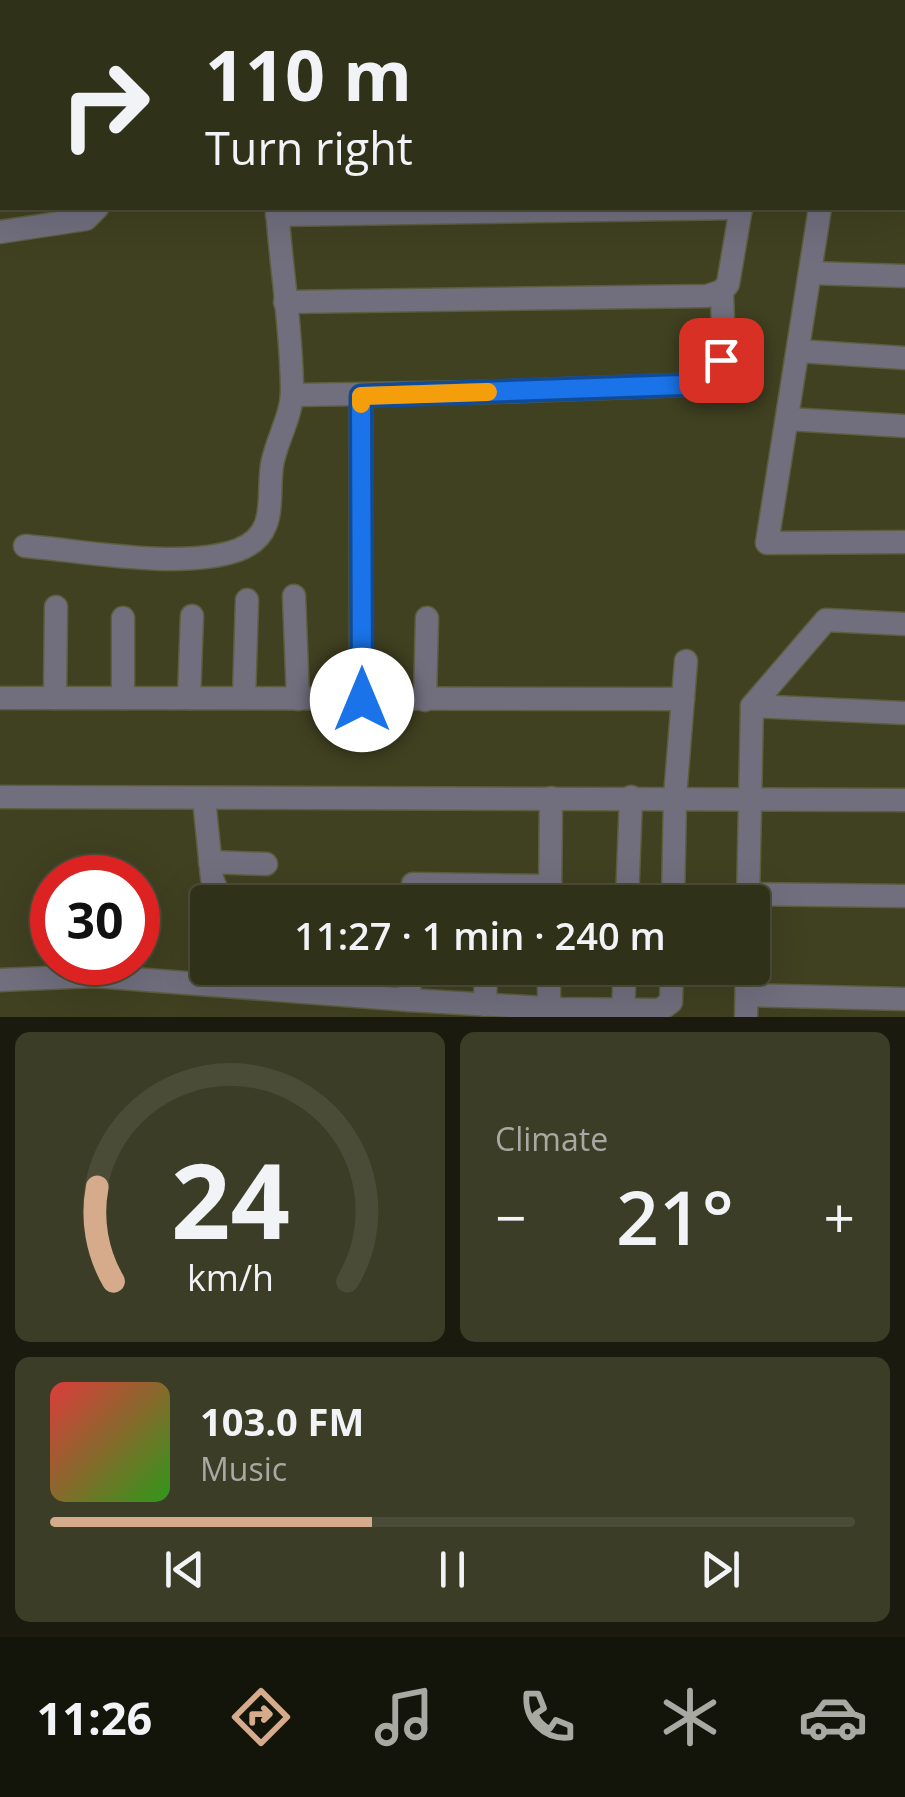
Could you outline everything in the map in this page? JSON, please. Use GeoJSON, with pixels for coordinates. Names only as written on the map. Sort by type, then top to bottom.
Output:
{"type":"FeatureCollection","features":[{"type":"Feature","properties":{"kind":"street"},"geometry":{"type":"LineString","coordinates":[[0,232],[86,219],[95,210]]}},
{"type":"Feature","properties":{"kind":"street"},"geometry":{"type":"LineString","coordinates":[[24,546],[170,558],[214,557],[249,545],[264,531],[272,510],[272,466],[292,395],[277,211],[431,210]]}},
{"type":"Feature","properties":{"kind":"street"},"geometry":{"type":"LineString","coordinates":[[285,302],[707,296],[722,291],[728,284],[740,210]]}},
{"type":"Feature","properties":{"kind":"street"},"geometry":{"type":"LineString","coordinates":[[820,210],[768,543],[905,542]]}},
{"type":"Feature","properties":{"kind":"street"},"geometry":{"type":"LineString","coordinates":[[810,273],[905,276]]}},
{"type":"Feature","properties":{"kind":"street"},"geometry":{"type":"LineString","coordinates":[[292,395],[682,385],[707,379],[716,374],[721,360],[722,291]]}},
{"type":"Feature","properties":{"kind":"street"},"geometry":{"type":"LineString","coordinates":[[798,351],[905,358]]}},
{"type":"Feature","properties":{"kind":"street"},"geometry":{"type":"LineString","coordinates":[[361,396],[362,700]]}},
{"type":"Feature","properties":{"kind":"street"},"geometry":{"type":"LineString","coordinates":[[787,419],[905,426]]}},
{"type":"Feature","properties":{"kind":"street"},"geometry":{"type":"LineString","coordinates":[[294,596],[298,699]]}},
{"type":"Feature","properties":{"kind":"street"},"geometry":{"type":"LineString","coordinates":[[244,698],[247,600]]}},
{"type":"Feature","properties":{"kind":"street"},"geometry":{"type":"LineString","coordinates":[[55,698],[56,607]]}},
{"type":"Feature","properties":{"kind":"street"},"geometry":{"type":"LineString","coordinates":[[190,698],[192,616]]}},
{"type":"Feature","properties":{"kind":"street"},"geometry":{"type":"LineString","coordinates":[[122,618],[123,698]]}},
{"type":"Feature","properties":{"kind":"street"},"geometry":{"type":"LineString","coordinates":[[425,700],[426,618]]}},
{"type":"Feature","properties":{"kind":"street"},"geometry":{"type":"LineString","coordinates":[[748,885],[752,706],[826,620],[905,624]]}},
{"type":"Feature","properties":{"kind":"street"},"geometry":{"type":"LineString","coordinates":[[673,885],[675,797],[686,660]]}},
{"type":"Feature","properties":{"kind":"street"},"geometry":{"type":"LineString","coordinates":[[0,698],[683,699]]}},
{"type":"Feature","properties":{"kind":"street"},"geometry":{"type":"LineString","coordinates":[[752,706],[905,713]]}},
{"type":"Feature","properties":{"kind":"street"},"geometry":{"type":"LineString","coordinates":[[0,797],[905,800]]}},
{"type":"Feature","properties":{"kind":"street"},"geometry":{"type":"LineString","coordinates":[[550,885],[551,798]]}},
{"type":"Feature","properties":{"kind":"street"},"geometry":{"type":"LineString","coordinates":[[628,885],[631,798]]}},
{"type":"Feature","properties":{"kind":"street"},"geometry":{"type":"LineString","coordinates":[[204,799],[216,885]]}},
{"type":"Feature","properties":{"kind":"street"},"geometry":{"type":"LineString","coordinates":[[210,862],[266,864]]}},
{"type":"Feature","properties":{"kind":"street"},"geometry":{"type":"LineString","coordinates":[[770,898],[905,896]]}},
{"type":"Feature","properties":{"kind":"street"},"geometry":{"type":"LineString","coordinates":[[0,980],[94,976],[408,1000],[446,1010],[485,1005],[660,1010],[669,1006],[671,985]]}},
{"type":"Feature","properties":{"kind":"street"},"geometry":{"type":"LineString","coordinates":[[273,985],[277,990]]}},
{"type":"Feature","properties":{"kind":"street"},"geometry":{"type":"LineString","coordinates":[[408,1000],[409,985]]}},
{"type":"Feature","properties":{"kind":"street"},"geometry":{"type":"LineString","coordinates":[[485,1005],[486,985]]}},
{"type":"Feature","properties":{"kind":"street"},"geometry":{"type":"LineString","coordinates":[[549,985],[549,1009]]}},
{"type":"Feature","properties":{"kind":"street"},"geometry":{"type":"LineString","coordinates":[[623,1010],[624,985]]}},
{"type":"Feature","properties":{"kind":"street"},"geometry":{"type":"LineString","coordinates":[[746,1006],[905,999]]}},
{"type":"Feature","properties":{"kind":"slow traffic"},"geometry":{"type":"LineString","coordinates":[[361,404],[361,396],[488,392]]}},
{"type":"Feature","properties":{"kind":"route"},"geometry":{"type":"LineString","coordinates":[[362,700],[361,396],[682,385],[716,374],[721,360]]}}]}
